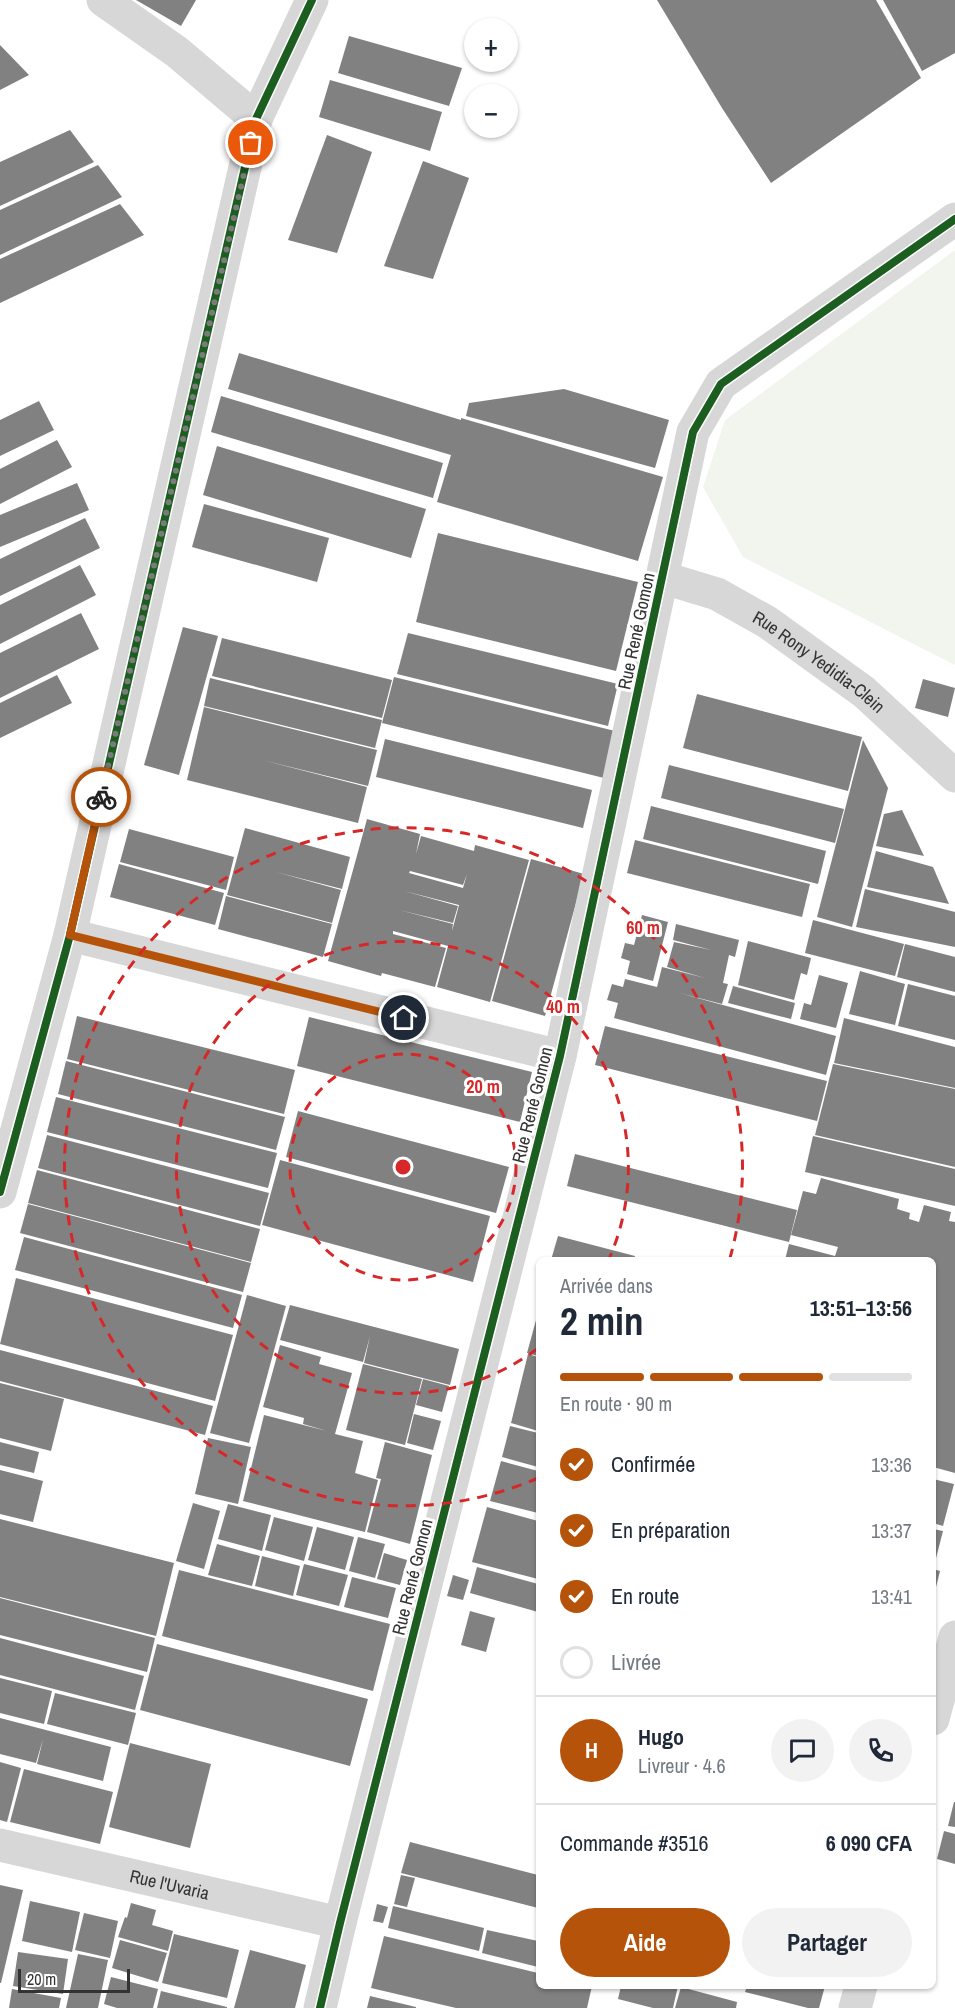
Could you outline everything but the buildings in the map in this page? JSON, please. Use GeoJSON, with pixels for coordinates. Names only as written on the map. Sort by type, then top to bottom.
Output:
{"type":"FeatureCollection","features":[{"type":"Feature","properties":{"kind":"street"},"geometry":{"type":"LineString","coordinates":[[103,0],[177,52],[256,120]]}},
{"type":"Feature","properties":{"kind":"street"},"geometry":{"type":"LineString","coordinates":[[0,1192],[70,935],[256,120],[312,0]]}},
{"type":"Feature","properties":{"kind":"street","name":"Rue René Gomon"},"geometry":{"type":"LineString","coordinates":[[320,2008],[560,1056],[664,578],[693,432],[721,384],[955,219]]}},
{"type":"Feature","properties":{"kind":"street","name":"Rue Rony Yedidia-Clein"},"geometry":{"type":"LineString","coordinates":[[664,578],[717,594],[767,622],[864,692],[955,776]]}},
{"type":"Feature","properties":{"kind":"street"},"geometry":{"type":"LineString","coordinates":[[70,935],[560,1056]]}},
{"type":"Feature","properties":{"kind":"street"},"geometry":{"type":"LineString","coordinates":[[936,1708],[955,1637]]}},
{"type":"Feature","properties":{"kind":"street","name":"Rue l'Uvaria"},"geometry":{"type":"LineString","coordinates":[[0,1845],[340,1923]]}},
{"type":"Feature","properties":{"kind":"street"},"geometry":{"type":"LineString","coordinates":[[855,2008],[860,1989]]}},
{"type":"Feature","properties":{"kind":"shaded area"},"geometry":{"type":"Polygon","coordinates":[[[955,250],[955,665],[743,557],[703,487],[725,420],[955,250]]]}},
{"type":"Feature","properties":{"kind":"cycle path"},"geometry":{"type":"LineString","coordinates":[[0,1192],[70,935],[256,119],[312,0]]}},
{"type":"Feature","properties":{"kind":"cycle path"},"geometry":{"type":"LineString","coordinates":[[320,2008],[560,1056],[693,432],[721,384],[955,219]]}},
{"type":"Feature","properties":{"kind":"way so far"},"geometry":{"type":"LineString","coordinates":[[101,797],[251,143]]}},
{"type":"Feature","properties":{"kind":"route"},"geometry":{"type":"LineString","coordinates":[[101,797],[70,935],[404,1018]]}}]}
